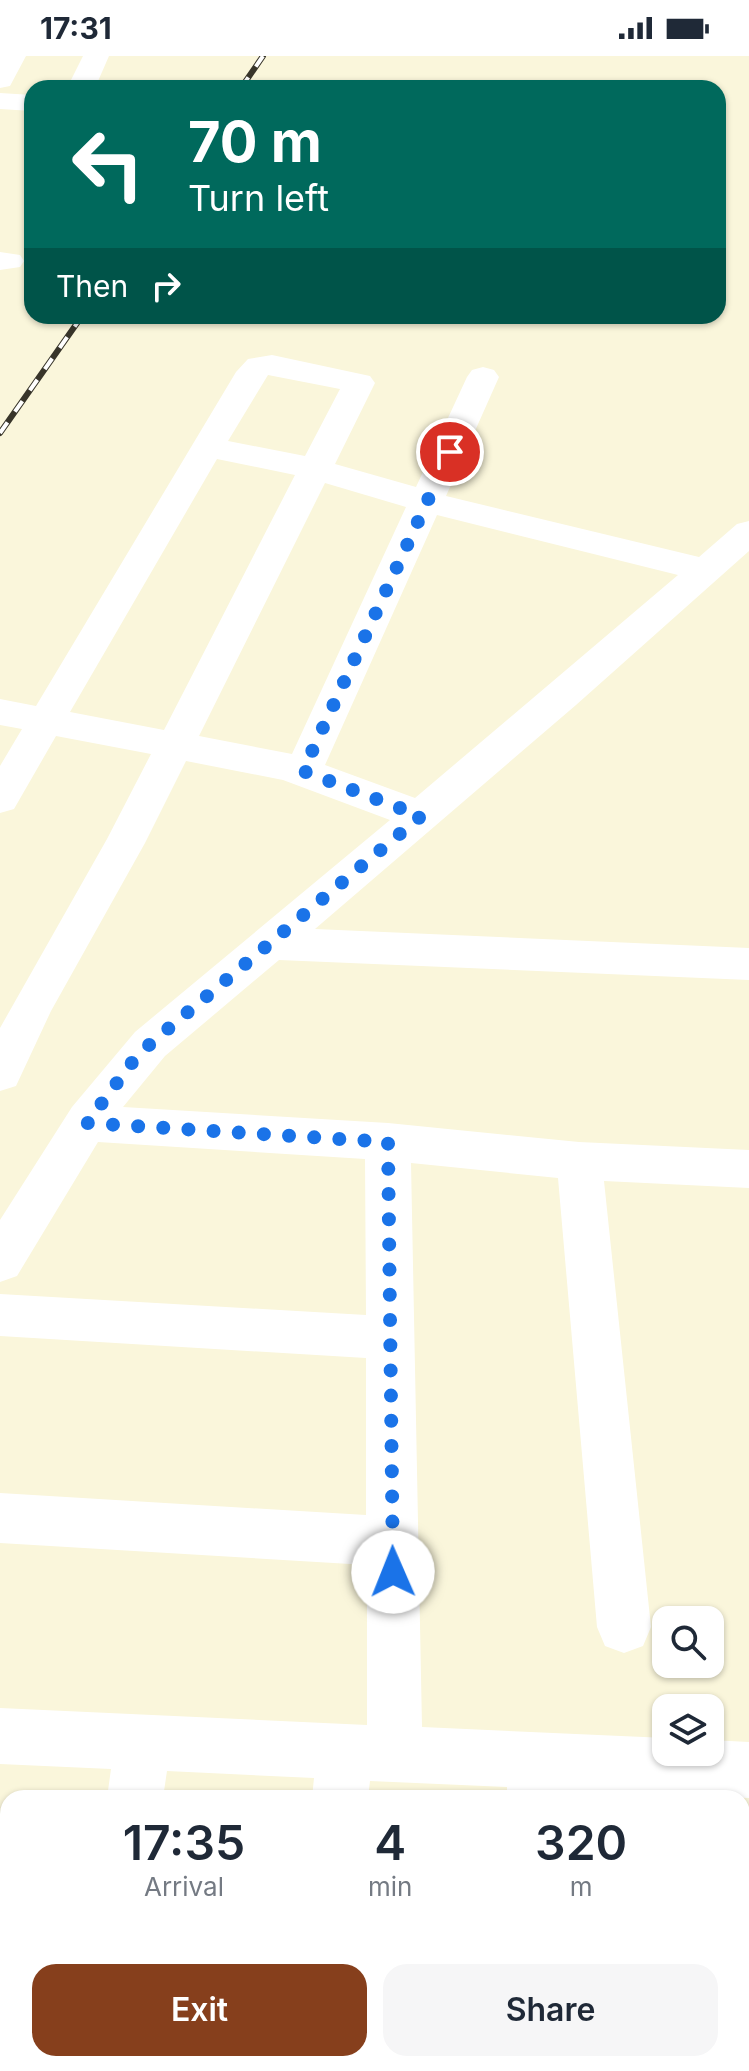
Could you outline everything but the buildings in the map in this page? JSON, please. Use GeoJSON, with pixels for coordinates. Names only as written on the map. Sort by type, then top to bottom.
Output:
{"type":"FeatureCollection","features":[{"type":"Feature","properties":{"kind":"street"},"geometry":{"type":"LineString","coordinates":[[0,80],[13,56]]}},
{"type":"Feature","properties":{"kind":"street"},"geometry":{"type":"LineString","coordinates":[[85,80],[96,56]]}},
{"type":"Feature","properties":{"kind":"street"},"geometry":{"type":"LineString","coordinates":[[0,101],[24,102]]}},
{"type":"Feature","properties":{"kind":"street"},"geometry":{"type":"LineString","coordinates":[[0,799],[252,372],[259,366],[272,365],[359,383],[125,843],[9,1029],[0,1073]]}},
{"type":"Feature","properties":{"kind":"street"},"geometry":{"type":"LineString","coordinates":[[303,771],[483,377]]}},
{"type":"Feature","properties":{"kind":"street"},"geometry":{"type":"LineString","coordinates":[[209,447],[316,469],[427,502],[706,570]]}},
{"type":"Feature","properties":{"kind":"street"},"geometry":{"type":"LineString","coordinates":[[1,1258],[87,1123],[134,1060],[150,1044],[421,816],[749,532]]}},
{"type":"Feature","properties":{"kind":"street"},"geometry":{"type":"LineString","coordinates":[[0,712],[303,771],[421,816]]}},
{"type":"Feature","properties":{"kind":"street"},"geometry":{"type":"LineString","coordinates":[[271,943],[749,964]]}},
{"type":"Feature","properties":{"kind":"street"},"geometry":{"type":"LineString","coordinates":[[87,1123],[388,1142],[579,1161],[749,1169]]}},
{"type":"Feature","properties":{"kind":"street"},"geometry":{"type":"LineString","coordinates":[[360,1768],[392,1542],[388,1142]]}},
{"type":"Feature","properties":{"kind":"street"},"geometry":{"type":"LineString","coordinates":[[579,1161],[624,1627]]}},
{"type":"Feature","properties":{"kind":"street"},"geometry":{"type":"LineString","coordinates":[[0,1315],[390,1338]]}},
{"type":"Feature","properties":{"kind":"street"},"geometry":{"type":"LineString","coordinates":[[0,1518],[392,1542]]}},
{"type":"Feature","properties":{"kind":"street"},"geometry":{"type":"LineString","coordinates":[[0,1736],[143,1742],[360,1768],[535,1779],[740,1779]]}},
{"type":"Feature","properties":{"kind":"street"},"geometry":{"type":"LineString","coordinates":[[136,1790],[143,1742]]}},
{"type":"Feature","properties":{"kind":"railway"},"geometry":{"type":"LineString","coordinates":[[246,80],[263,56]]}},
{"type":"Feature","properties":{"kind":"railway"},"geometry":{"type":"LineString","coordinates":[[0,433],[76,324]]}},
{"type":"Feature","properties":{"kind":"route"},"geometry":{"type":"LineString","coordinates":[[393,1572],[388,1142],[87,1123],[134,1060],[150,1044],[421,816],[303,771],[450,452]]}}]}
